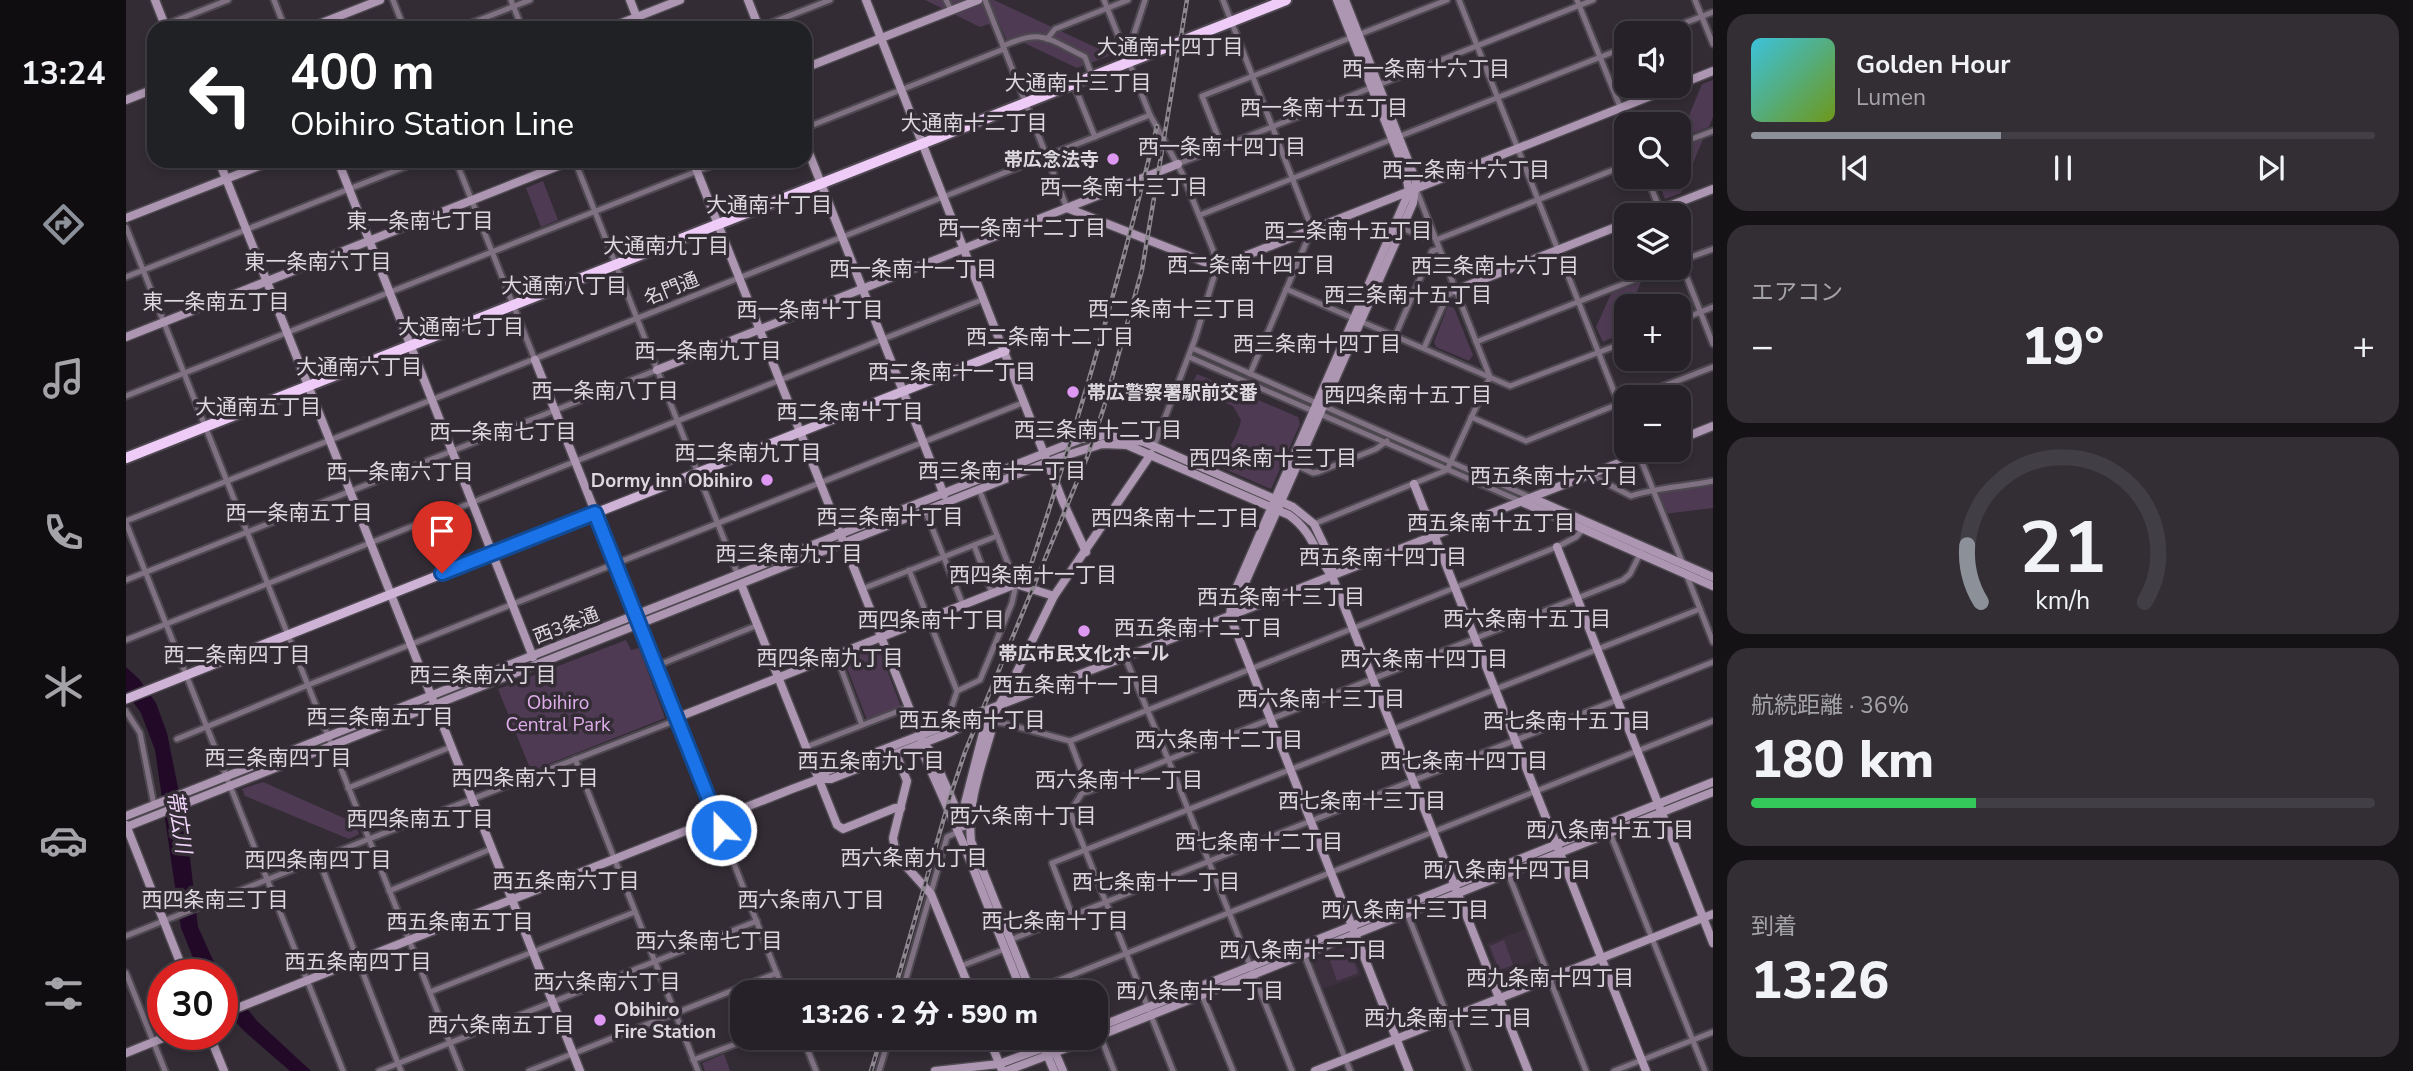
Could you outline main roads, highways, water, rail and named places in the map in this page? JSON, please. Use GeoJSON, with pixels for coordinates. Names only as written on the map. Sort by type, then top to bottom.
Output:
{"type":"FeatureCollection","features":[{"type":"Feature","properties":{"kind":"highway"},"geometry":{"type":"LineString","coordinates":[[126,458],[1286,0]]}},
{"type":"Feature","properties":{"kind":"main road"},"geometry":{"type":"LineString","coordinates":[[126,699],[1005,351]]}},
{"type":"Feature","properties":{"kind":"water","name":"帯広川"},"geometry":{"type":"Polygon","coordinates":[[[126,667],[139,679],[156,703],[167,733],[187,832],[198,927],[213,959],[194,959],[181,928],[155,750],[141,713],[126,692],[126,667]]]}},
{"type":"Feature","properties":{"kind":"water"},"geometry":{"type":"Polygon","coordinates":[[[238,997],[257,1021],[311,1071],[290,1071],[238,1024],[238,997]]]}},
{"type":"Feature","properties":{"kind":"railway"},"geometry":{"type":"LineString","coordinates":[[897,980],[965,752],[1088,455],[1104,407],[1142,270],[1187,0]]}},
{"type":"Feature","properties":{"kind":"railway"},"geometry":{"type":"LineString","coordinates":[[1026,580],[1096,354],[1157,126]]}},
{"type":"Feature","properties":{"kind":"railway"},"geometry":{"type":"LineString","coordinates":[[871,1071],[877,1050]]}},
{"type":"Feature","properties":{"kind":"place","name":"帯広念法寺"},"geometry":{"type":"Point","coordinates":[1113,159]}},
{"type":"Feature","properties":{"kind":"place","name":"帯広警察署駅前交番"},"geometry":{"type":"Point","coordinates":[1073,392]}},
{"type":"Feature","properties":{"kind":"place","name":"Dormy inn Obihiro"},"geometry":{"type":"Point","coordinates":[767,480]}},
{"type":"Feature","properties":{"kind":"place","name":"帯広市民文化ホール"},"geometry":{"type":"Point","coordinates":[1084,631]}},
{"type":"Feature","properties":{"kind":"place","name":"Obihiro Fire Station"},"geometry":{"type":"Point","coordinates":[600,1020]}},
{"type":"Feature","properties":{"kind":"district","name":"大通南十四丁目"},"geometry":{"type":"Point","coordinates":[1170,47]}},
{"type":"Feature","properties":{"kind":"district","name":"西一条南十六丁目"},"geometry":{"type":"Point","coordinates":[1426,69]}},
{"type":"Feature","properties":{"kind":"district","name":"大通南十三丁目"},"geometry":{"type":"Point","coordinates":[1078,83]}},
{"type":"Feature","properties":{"kind":"district","name":"西一条南十五丁目"},"geometry":{"type":"Point","coordinates":[1324,108]}},
{"type":"Feature","properties":{"kind":"district","name":"大通南十二丁目"},"geometry":{"type":"Point","coordinates":[974,123]}},
{"type":"Feature","properties":{"kind":"district","name":"西一条南十四丁目"},"geometry":{"type":"Point","coordinates":[1222,147]}},
{"type":"Feature","properties":{"kind":"district","name":"西二条南十六丁目"},"geometry":{"type":"Point","coordinates":[1466,170]}},
{"type":"Feature","properties":{"kind":"district","name":"西一条南十三丁目"},"geometry":{"type":"Point","coordinates":[1124,187]}},
{"type":"Feature","properties":{"kind":"district","name":"大通南十丁目"},"geometry":{"type":"Point","coordinates":[769,205]}},
{"type":"Feature","properties":{"kind":"district","name":"東一条南七丁目"},"geometry":{"type":"Point","coordinates":[420,221]}},
{"type":"Feature","properties":{"kind":"district","name":"西一条南十二丁目"},"geometry":{"type":"Point","coordinates":[1022,228]}},
{"type":"Feature","properties":{"kind":"district","name":"西二条南十五丁目"},"geometry":{"type":"Point","coordinates":[1348,231]}},
{"type":"Feature","properties":{"kind":"district","name":"大通南九丁目"},"geometry":{"type":"Point","coordinates":[666,246]}},
{"type":"Feature","properties":{"kind":"district","name":"東一条南六丁目"},"geometry":{"type":"Point","coordinates":[318,262]}},
{"type":"Feature","properties":{"kind":"district","name":"西二条南十四丁目"},"geometry":{"type":"Point","coordinates":[1251,265]}},
{"type":"Feature","properties":{"kind":"district","name":"西三条南十六丁目"},"geometry":{"type":"Point","coordinates":[1495,266]}},
{"type":"Feature","properties":{"kind":"district","name":"西一条南十一丁目"},"geometry":{"type":"Point","coordinates":[913,269]}},
{"type":"Feature","properties":{"kind":"district","name":"大通南八丁目"},"geometry":{"type":"Point","coordinates":[564,286]}},
{"type":"Feature","properties":{"kind":"district","name":"西三条南十五丁目"},"geometry":{"type":"Point","coordinates":[1408,295]}},
{"type":"Feature","properties":{"kind":"district","name":"東一条南五丁目"},"geometry":{"type":"Point","coordinates":[216,302]}},
{"type":"Feature","properties":{"kind":"district","name":"西二条南十三丁目"},"geometry":{"type":"Point","coordinates":[1172,309]}},
{"type":"Feature","properties":{"kind":"district","name":"西一条南十丁目"},"geometry":{"type":"Point","coordinates":[810,310]}},
{"type":"Feature","properties":{"kind":"district","name":"大通南七丁目"},"geometry":{"type":"Point","coordinates":[461,327]}},
{"type":"Feature","properties":{"kind":"district","name":"西二条南十二丁目"},"geometry":{"type":"Point","coordinates":[1050,337]}},
{"type":"Feature","properties":{"kind":"district","name":"西三条南十四丁目"},"geometry":{"type":"Point","coordinates":[1317,344]}},
{"type":"Feature","properties":{"kind":"district","name":"西一条南九丁目"},"geometry":{"type":"Point","coordinates":[708,351]}},
{"type":"Feature","properties":{"kind":"district","name":"大通南六丁目"},"geometry":{"type":"Point","coordinates":[359,367]}},
{"type":"Feature","properties":{"kind":"district","name":"西二条南十一丁目"},"geometry":{"type":"Point","coordinates":[952,372]}},
{"type":"Feature","properties":{"kind":"district","name":"西一条南八丁目"},"geometry":{"type":"Point","coordinates":[605,391]}},
{"type":"Feature","properties":{"kind":"district","name":"西四条南十五丁目"},"geometry":{"type":"Point","coordinates":[1408,395]}},
{"type":"Feature","properties":{"kind":"district","name":"大通南五丁目"},"geometry":{"type":"Point","coordinates":[258,407]}},
{"type":"Feature","properties":{"kind":"district","name":"西二条南十丁目"},"geometry":{"type":"Point","coordinates":[850,412]}},
{"type":"Feature","properties":{"kind":"district","name":"西三条南十二丁目"},"geometry":{"type":"Point","coordinates":[1098,430]}},
{"type":"Feature","properties":{"kind":"district","name":"西一条南七丁目"},"geometry":{"type":"Point","coordinates":[503,432]}},
{"type":"Feature","properties":{"kind":"district","name":"西二条南九丁目"},"geometry":{"type":"Point","coordinates":[748,453]}},
{"type":"Feature","properties":{"kind":"district","name":"西四条南十三丁目"},"geometry":{"type":"Point","coordinates":[1273,458]}},
{"type":"Feature","properties":{"kind":"district","name":"西三条南十一丁目"},"geometry":{"type":"Point","coordinates":[1002,471]}},
{"type":"Feature","properties":{"kind":"district","name":"西一条南六丁目"},"geometry":{"type":"Point","coordinates":[400,472]}},
{"type":"Feature","properties":{"kind":"district","name":"西五条南十六丁目"},"geometry":{"type":"Point","coordinates":[1554,476]}},
{"type":"Feature","properties":{"kind":"district","name":"西一条南五丁目"},"geometry":{"type":"Point","coordinates":[299,513]}},
{"type":"Feature","properties":{"kind":"district","name":"西三条南十丁目"},"geometry":{"type":"Point","coordinates":[890,517]}},
{"type":"Feature","properties":{"kind":"district","name":"西四条南十二丁目"},"geometry":{"type":"Point","coordinates":[1175,518]}},
{"type":"Feature","properties":{"kind":"district","name":"西五条南十五丁目"},"geometry":{"type":"Point","coordinates":[1491,523]}},
{"type":"Feature","properties":{"kind":"district","name":"西三条南九丁目"},"geometry":{"type":"Point","coordinates":[789,554]}},
{"type":"Feature","properties":{"kind":"district","name":"西五条南十四丁目"},"geometry":{"type":"Point","coordinates":[1383,557]}},
{"type":"Feature","properties":{"kind":"district","name":"西四条南十一丁目"},"geometry":{"type":"Point","coordinates":[1033,575]}},
{"type":"Feature","properties":{"kind":"district","name":"西五条南十三丁目"},"geometry":{"type":"Point","coordinates":[1281,597]}},
{"type":"Feature","properties":{"kind":"district","name":"西六条南十五丁目"},"geometry":{"type":"Point","coordinates":[1527,619]}},
{"type":"Feature","properties":{"kind":"district","name":"西四条南十丁目"},"geometry":{"type":"Point","coordinates":[931,620]}},
{"type":"Feature","properties":{"kind":"district","name":"西五条南十二丁目"},"geometry":{"type":"Point","coordinates":[1198,628]}},
{"type":"Feature","properties":{"kind":"district","name":"西二条南四丁目"},"geometry":{"type":"Point","coordinates":[237,655]}},
{"type":"Feature","properties":{"kind":"district","name":"西四条南九丁目"},"geometry":{"type":"Point","coordinates":[830,658]}},
{"type":"Feature","properties":{"kind":"district","name":"西六条南十四丁目"},"geometry":{"type":"Point","coordinates":[1424,659]}},
{"type":"Feature","properties":{"kind":"district","name":"西三条南六丁目"},"geometry":{"type":"Point","coordinates":[483,675]}},
{"type":"Feature","properties":{"kind":"district","name":"西五条南十一丁目"},"geometry":{"type":"Point","coordinates":[1076,685]}},
{"type":"Feature","properties":{"kind":"district","name":"西六条南十三丁目"},"geometry":{"type":"Point","coordinates":[1321,699]}},
{"type":"Feature","properties":{"kind":"district","name":"西三条南五丁目"},"geometry":{"type":"Point","coordinates":[380,717]}},
{"type":"Feature","properties":{"kind":"district","name":"西五条南十丁目"},"geometry":{"type":"Point","coordinates":[972,720]}},
{"type":"Feature","properties":{"kind":"district","name":"西七条南十五丁目"},"geometry":{"type":"Point","coordinates":[1567,721]}},
{"type":"Feature","properties":{"kind":"district","name":"西六条南十二丁目"},"geometry":{"type":"Point","coordinates":[1219,740]}},
{"type":"Feature","properties":{"kind":"district","name":"西三条南四丁目"},"geometry":{"type":"Point","coordinates":[278,758]}},
{"type":"Feature","properties":{"kind":"district","name":"西五条南九丁目"},"geometry":{"type":"Point","coordinates":[871,761]}},
{"type":"Feature","properties":{"kind":"district","name":"西七条南十四丁目"},"geometry":{"type":"Point","coordinates":[1464,761]}},
{"type":"Feature","properties":{"kind":"district","name":"西四条南六丁目"},"geometry":{"type":"Point","coordinates":[525,778]}},
{"type":"Feature","properties":{"kind":"district","name":"西六条南十一丁目"},"geometry":{"type":"Point","coordinates":[1119,780]}},
{"type":"Feature","properties":{"kind":"district","name":"西七条南十三丁目"},"geometry":{"type":"Point","coordinates":[1362,801]}},
{"type":"Feature","properties":{"kind":"district","name":"西六条南十丁目"},"geometry":{"type":"Point","coordinates":[1023,816]}},
{"type":"Feature","properties":{"kind":"district","name":"西四条南五丁目"},"geometry":{"type":"Point","coordinates":[420,819]}},
{"type":"Feature","properties":{"kind":"district","name":"西八条南十五丁目"},"geometry":{"type":"Point","coordinates":[1610,830]}},
{"type":"Feature","properties":{"kind":"district","name":"西七条南十二丁目"},"geometry":{"type":"Point","coordinates":[1259,842]}},
{"type":"Feature","properties":{"kind":"district","name":"西六条南九丁目"},"geometry":{"type":"Point","coordinates":[914,858]}},
{"type":"Feature","properties":{"kind":"district","name":"西四条南四丁目"},"geometry":{"type":"Point","coordinates":[318,860]}},
{"type":"Feature","properties":{"kind":"district","name":"西八条南十四丁目"},"geometry":{"type":"Point","coordinates":[1507,870]}},
{"type":"Feature","properties":{"kind":"district","name":"西五条南六丁目"},"geometry":{"type":"Point","coordinates":[566,881]}},
{"type":"Feature","properties":{"kind":"district","name":"西七条南十一丁目"},"geometry":{"type":"Point","coordinates":[1156,882]}},
{"type":"Feature","properties":{"kind":"district","name":"西四条南三丁目"},"geometry":{"type":"Point","coordinates":[215,900]}},
{"type":"Feature","properties":{"kind":"district","name":"西六条南八丁目"},"geometry":{"type":"Point","coordinates":[811,900]}},
{"type":"Feature","properties":{"kind":"district","name":"西八条南十三丁目"},"geometry":{"type":"Point","coordinates":[1405,910]}},
{"type":"Feature","properties":{"kind":"district","name":"西七条南十丁目"},"geometry":{"type":"Point","coordinates":[1055,921]}},
{"type":"Feature","properties":{"kind":"district","name":"西五条南五丁目"},"geometry":{"type":"Point","coordinates":[460,922]}},
{"type":"Feature","properties":{"kind":"district","name":"西六条南七丁目"},"geometry":{"type":"Point","coordinates":[709,941]}},
{"type":"Feature","properties":{"kind":"district","name":"西八条南十二丁目"},"geometry":{"type":"Point","coordinates":[1303,950]}},
{"type":"Feature","properties":{"kind":"district","name":"西五条南四丁目"},"geometry":{"type":"Point","coordinates":[358,962]}},
{"type":"Feature","properties":{"kind":"district","name":"西九条南十四丁目"},"geometry":{"type":"Point","coordinates":[1550,978]}},
{"type":"Feature","properties":{"kind":"district","name":"西六条南六丁目"},"geometry":{"type":"Point","coordinates":[607,982]}},
{"type":"Feature","properties":{"kind":"district","name":"西八条南十一丁目"},"geometry":{"type":"Point","coordinates":[1200,991]}},
{"type":"Feature","properties":{"kind":"district","name":"西九条南十三丁目"},"geometry":{"type":"Point","coordinates":[1448,1018]}},
{"type":"Feature","properties":{"kind":"district","name":"西六条南五丁目"},"geometry":{"type":"Point","coordinates":[501,1025]}},
{"type":"Feature","properties":{"kind":"park label","name":"Obihiro Central Park"},"geometry":{"type":"Point","coordinates":[558,713]}}]}
